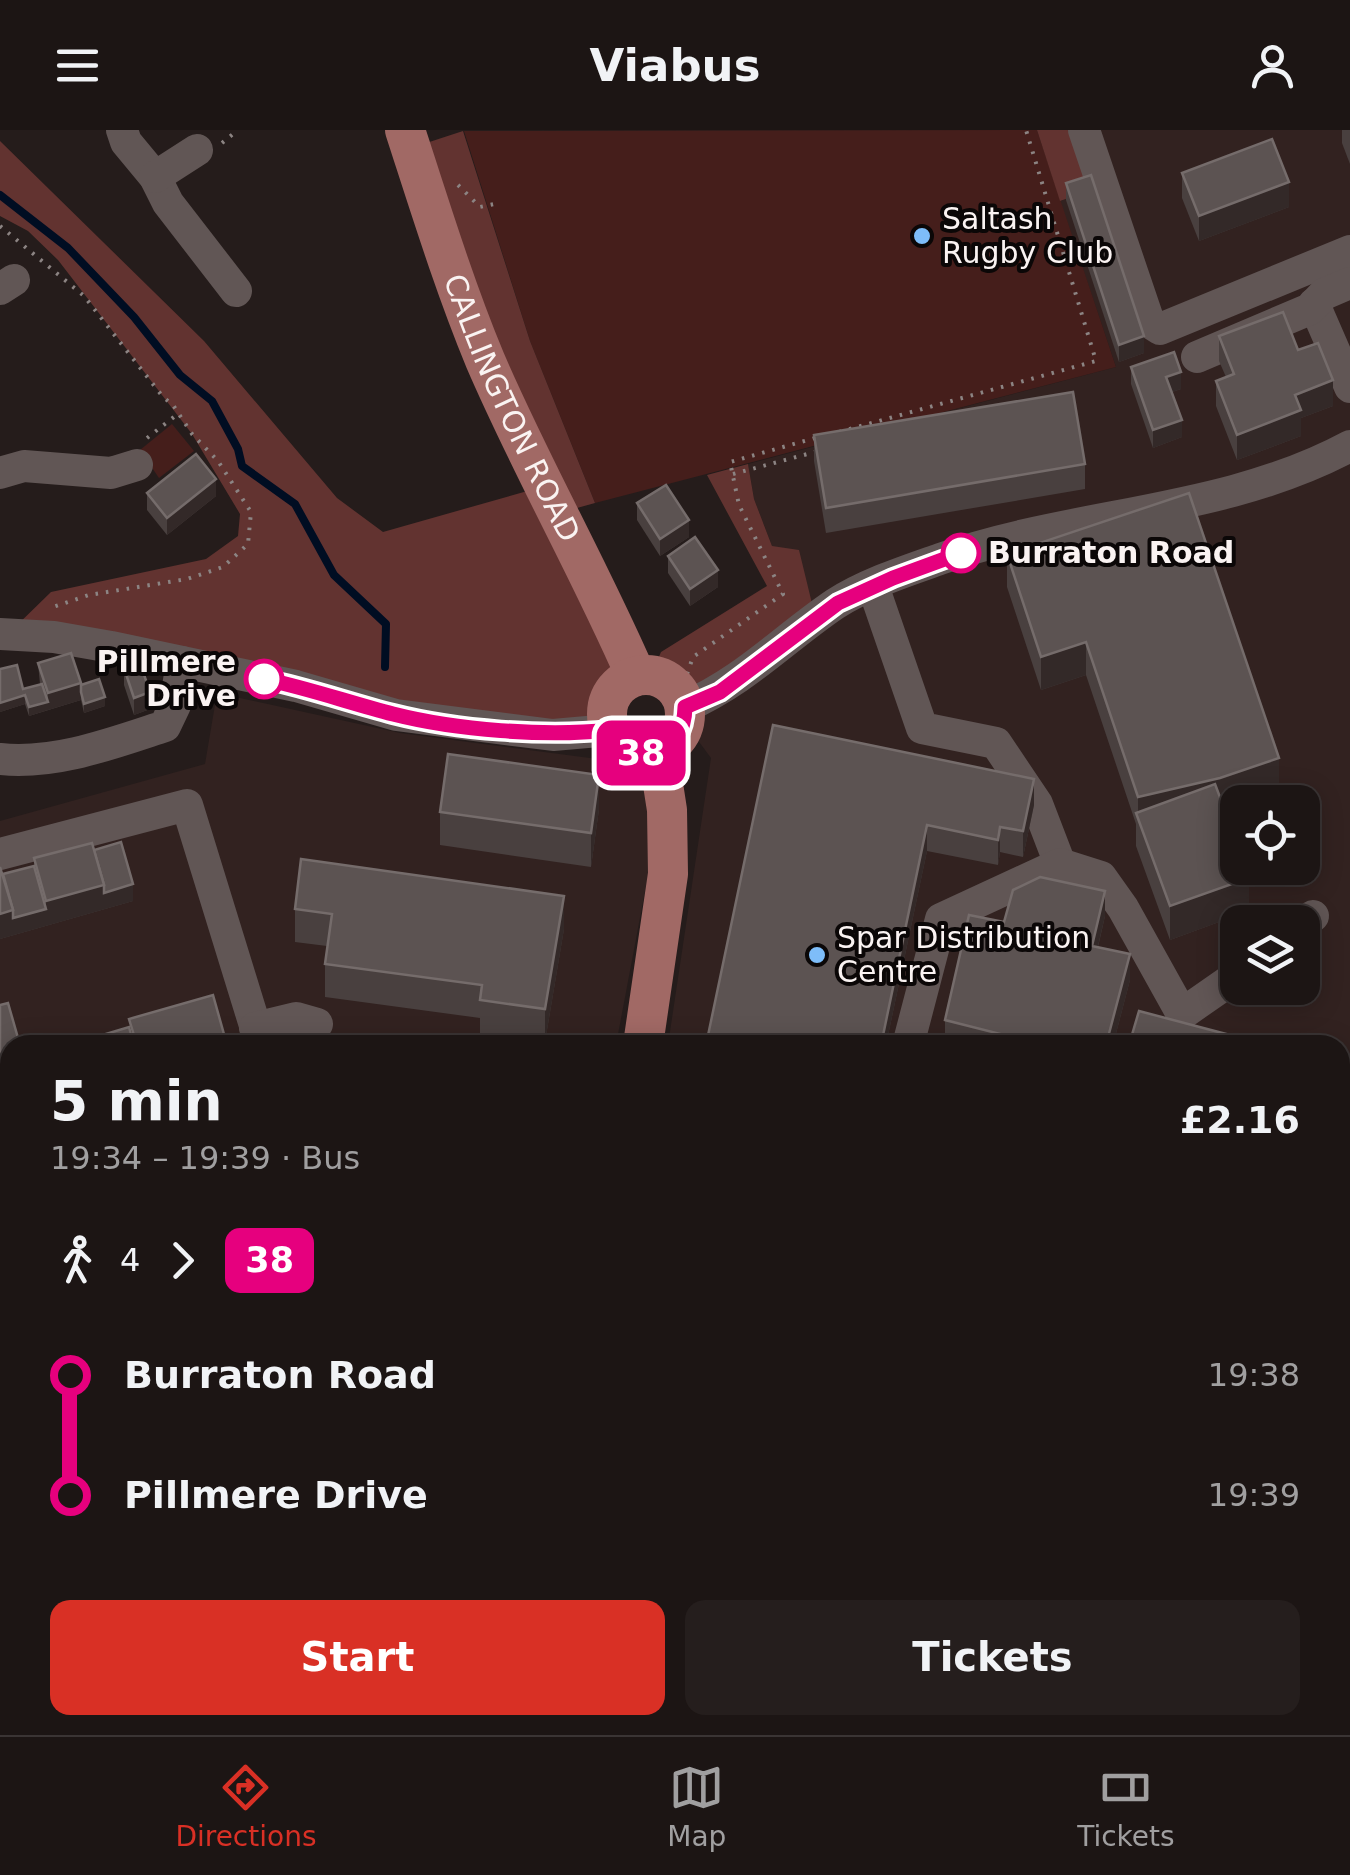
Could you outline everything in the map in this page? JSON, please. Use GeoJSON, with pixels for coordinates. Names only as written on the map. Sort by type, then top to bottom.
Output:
{"type":"FeatureCollection","features":[{"type":"Feature","properties":{"kind":"main road","name":"CALLINGTON ROAD"},"geometry":{"type":"LineString","coordinates":[[405,130],[455,285],[486,361],[525,448],[602,596],[636,676]]}},
{"type":"Feature","properties":{"kind":"main road"},"geometry":{"type":"LineString","coordinates":[[650,674],[665,679],[683,700],[685,723],[679,737],[658,752],[632,751],[610,730],[606,714],[609,699],[620,684],[636,676],[650,674]]}},
{"type":"Feature","properties":{"kind":"main road"},"geometry":{"type":"LineString","coordinates":[[644,1035],[668,874],[667,810],[658,752]]}},
{"type":"Feature","properties":{"kind":"street"},"geometry":{"type":"LineString","coordinates":[[122,130],[126,142],[156,177],[168,203],[236,291]]}},
{"type":"Feature","properties":{"kind":"street"},"geometry":{"type":"LineString","coordinates":[[1084,130],[1148,322],[1160,329],[1350,252]]}},
{"type":"Feature","properties":{"kind":"street"},"geometry":{"type":"LineString","coordinates":[[156,177],[197,150]]}},
{"type":"Feature","properties":{"kind":"street"},"geometry":{"type":"LineString","coordinates":[[1196,357],[1314,304],[1324,294],[1350,283]]}},
{"type":"Feature","properties":{"kind":"street"},"geometry":{"type":"LineString","coordinates":[[1314,304],[1350,387]]}},
{"type":"Feature","properties":{"kind":"street"},"geometry":{"type":"LineString","coordinates":[[683,700],[720,692],[838,603],[942,558],[1009,538],[1233,490],[1324,460],[1350,446]]}},
{"type":"Feature","properties":{"kind":"street"},"geometry":{"type":"LineString","coordinates":[[0,473],[24,466],[111,473],[136,465]]}},
{"type":"Feature","properties":{"kind":"street"},"geometry":{"type":"LineString","coordinates":[[873,586],[922,728],[996,742],[1037,804],[1060,864]]}},
{"type":"Feature","properties":{"kind":"street"},"geometry":{"type":"LineString","coordinates":[[0,634],[54,637],[182,662],[296,686],[396,715],[553,735],[610,730]]}},
{"type":"Feature","properties":{"kind":"street"},"geometry":{"type":"LineString","coordinates":[[0,759],[23,762],[50,757],[165,726],[175,705],[182,662]]}},
{"type":"Feature","properties":{"kind":"street"},"geometry":{"type":"LineString","coordinates":[[0,854],[187,805],[258,1035]]}},
{"type":"Feature","properties":{"kind":"street"},"geometry":{"type":"LineString","coordinates":[[911,1035],[941,918],[1060,864],[1101,877],[1123,908],[1182,1014],[1220,988]]}},
{"type":"Feature","properties":{"kind":"street"},"geometry":{"type":"LineString","coordinates":[[260,1035],[296,1018],[318,1024]]}},
{"type":"Feature","properties":{"kind":"path"},"geometry":{"type":"LineString","coordinates":[[835,433],[1096,361],[1026,130]]}},
{"type":"Feature","properties":{"kind":"path"},"geometry":{"type":"LineString","coordinates":[[949,401],[951,409]]}},
{"type":"Feature","properties":{"kind":"path"},"geometry":{"type":"LineString","coordinates":[[136,465],[136,448],[179,413]]}},
{"type":"Feature","properties":{"kind":"path"},"geometry":{"type":"LineString","coordinates":[[683,700],[694,656],[784,594],[739,504],[730,462],[816,438]]}},
{"type":"Feature","properties":{"kind":"path"},"geometry":{"type":"LineString","coordinates":[[732,474],[824,450]]}},
{"type":"Feature","properties":{"kind":"shaded area"},"geometry":{"type":"Polygon","coordinates":[[[1037,130],[1116,367],[595,503],[530,341],[464,131],[1037,130]]]}},
{"type":"Feature","properties":{"kind":"shaded area"},"geometry":{"type":"Polygon","coordinates":[[[1037,130],[1084,130],[1103,186],[1060,201],[1037,130]]]}},
{"type":"Feature","properties":{"kind":"shaded area"},"geometry":{"type":"Polygon","coordinates":[[[1084,130],[1350,130],[1350,1035],[669,1035],[711,758],[685,723],[776,651],[772,546],[754,499],[748,464],[1116,367],[1060,201],[1103,186],[1084,130]]]}},
{"type":"Feature","properties":{"kind":"shaded area"},"geometry":{"type":"Polygon","coordinates":[[[463,131],[530,341],[595,503],[559,513],[620,683],[609,699],[606,714],[568,735],[9,633],[51,592],[206,559],[238,536],[240,514],[192,434],[58,260],[28,231],[0,216],[0,141],[204,341],[337,498],[383,532],[545,486],[411,148],[463,131]]]}},
{"type":"Feature","properties":{"kind":"shaded area"},"geometry":{"type":"Polygon","coordinates":[[[172,424],[194,451],[159,478],[140,450],[172,424]]]}},
{"type":"Feature","properties":{"kind":"shaded area"},"geometry":{"type":"Polygon","coordinates":[[[748,464],[754,499],[772,546],[799,550],[816,620],[681,693],[665,679],[651,675],[661,652],[767,586],[707,475],[748,464]]]}},
{"type":"Feature","properties":{"kind":"shaded area"},"geometry":{"type":"Polygon","coordinates":[[[217,693],[400,733],[605,760],[644,785],[652,854],[618,1035],[0,1035],[0,821],[205,764],[217,693]]]}},
{"type":"Feature","properties":{"kind":"building"},"geometry":{"type":"Polygon","coordinates":[[[1272,139],[1289,182],[1199,216],[1182,173],[1272,139]]]}},
{"type":"Feature","properties":{"kind":"building"},"geometry":{"type":"Polygon","coordinates":[[[1091,175],[1144,336],[1119,345],[1066,183],[1091,175]]]}},
{"type":"Feature","properties":{"kind":"building"},"geometry":{"type":"Polygon","coordinates":[[[1283,312],[1298,350],[1318,343],[1333,380],[1295,395],[1301,410],[1237,435],[1216,381],[1234,374],[1219,336],[1283,312]]]}},
{"type":"Feature","properties":{"kind":"building"},"geometry":{"type":"Polygon","coordinates":[[[1174,352],[1181,372],[1166,377],[1182,420],[1153,430],[1131,367],[1174,352]]]}},
{"type":"Feature","properties":{"kind":"building"},"geometry":{"type":"Polygon","coordinates":[[[1073,392],[1085,464],[826,508],[814,435],[1073,392]]]}},
{"type":"Feature","properties":{"kind":"building"},"geometry":{"type":"Polygon","coordinates":[[[196,454],[216,479],[167,518],[147,493],[196,454]]]}},
{"type":"Feature","properties":{"kind":"building"},"geometry":{"type":"Polygon","coordinates":[[[666,485],[689,520],[660,539],[637,503],[666,485]]]}},
{"type":"Feature","properties":{"kind":"building"},"geometry":{"type":"Polygon","coordinates":[[[1189,493],[1279,758],[1220,778],[1138,797],[1086,642],[1041,657],[1007,554],[1189,493]]]}},
{"type":"Feature","properties":{"kind":"building"},"geometry":{"type":"Polygon","coordinates":[[[695,537],[718,570],[690,589],[668,556],[695,537]]]}},
{"type":"Feature","properties":{"kind":"building"},"geometry":{"type":"Polygon","coordinates":[[[71,653],[81,683],[48,693],[38,663],[71,653]]]}},
{"type":"Feature","properties":{"kind":"building"},"geometry":{"type":"Polygon","coordinates":[[[140,663],[150,692],[134,698],[124,668],[140,663]]]}},
{"type":"Feature","properties":{"kind":"building"},"geometry":{"type":"Polygon","coordinates":[[[17,665],[23,689],[42,684],[48,702],[29,707],[25,695],[0,703],[0,669],[17,665]]]}},
{"type":"Feature","properties":{"kind":"building"},"geometry":{"type":"Polygon","coordinates":[[[99,679],[105,697],[84,704],[81,685],[99,679]]]}},
{"type":"Feature","properties":{"kind":"building","name":"Spar Distribution Centre"},"geometry":{"type":"Polygon","coordinates":[[[773,725],[1034,779],[1023,831],[1000,827],[998,840],[927,825],[883,1035],[708,1035],[773,725]]]}},
{"type":"Feature","properties":{"kind":"building"},"geometry":{"type":"Polygon","coordinates":[[[448,754],[599,775],[591,833],[440,812],[448,754]]]}},
{"type":"Feature","properties":{"kind":"building"},"geometry":{"type":"Polygon","coordinates":[[[1215,784],[1220,797],[1220,885],[1229,885],[1170,906],[1136,813],[1215,784]]]}},
{"type":"Feature","properties":{"kind":"building"},"geometry":{"type":"Polygon","coordinates":[[[121,842],[133,884],[104,893],[94,850],[121,842]]]}},
{"type":"Feature","properties":{"kind":"building"},"geometry":{"type":"Polygon","coordinates":[[[92,843],[104,885],[46,901],[34,858],[92,843]]]}},
{"type":"Feature","properties":{"kind":"building"},"geometry":{"type":"Polygon","coordinates":[[[301,859],[564,896],[545,1009],[480,1000],[482,985],[325,964],[332,914],[295,909],[301,859]]]}},
{"type":"Feature","properties":{"kind":"building"},"geometry":{"type":"Polygon","coordinates":[[[34,866],[46,909],[13,918],[3,874],[34,866]]]}},
{"type":"Feature","properties":{"kind":"building"},"geometry":{"type":"Polygon","coordinates":[[[0,867],[13,910],[0,914],[0,867]]]}},
{"type":"Feature","properties":{"kind":"building"},"geometry":{"type":"Polygon","coordinates":[[[1040,877],[1105,891],[1092,946],[1130,954],[1109,1035],[1004,1035],[945,1020],[969,915],[1004,922],[1013,890],[1040,877]]]}},
{"type":"Feature","properties":{"kind":"building"},"geometry":{"type":"Polygon","coordinates":[[[213,995],[224,1035],[134,1035],[129,1019],[213,995]]]}},
{"type":"Feature","properties":{"kind":"building"},"geometry":{"type":"Polygon","coordinates":[[[8,1003],[17,1035],[0,1035],[0,1005],[8,1003]]]}},
{"type":"Feature","properties":{"kind":"building"},"geometry":{"type":"Polygon","coordinates":[[[1139,1011],[1226,1034],[1226,1035],[1132,1035],[1139,1011]]]}},
{"type":"Feature","properties":{"kind":"building"},"geometry":{"type":"Polygon","coordinates":[[[129,1027],[131,1035],[102,1035],[129,1027]]]}},
{"type":"Feature","properties":{"kind":"waterway"},"geometry":{"type":"LineString","coordinates":[[0,195],[68,248],[134,317],[180,375],[212,401],[238,449],[242,466],[295,504],[334,575],[386,624],[385,667]]}},
{"type":"Feature","properties":{"kind":"bus line","name":"38"},"geometry":{"type":"LineString","coordinates":[[264,679],[396,715],[553,735],[610,730],[621,744],[647,754],[658,752],[679,737],[685,723],[685,707],[720,692],[838,603],[961,553]]}},
{"type":"Feature","properties":{"kind":"place","name":"Saltash Rugby Club"},"geometry":{"type":"Point","coordinates":[922,236]}},
{"type":"Feature","properties":{"kind":"place","name":"Burraton Road"},"geometry":{"type":"Point","coordinates":[961,553]}},
{"type":"Feature","properties":{"kind":"place","name":"Pillmere Drive"},"geometry":{"type":"Point","coordinates":[264,679]}},
{"type":"Feature","properties":{"kind":"place","name":"Spar Distribution Centre"},"geometry":{"type":"Point","coordinates":[817,955]}}]}
